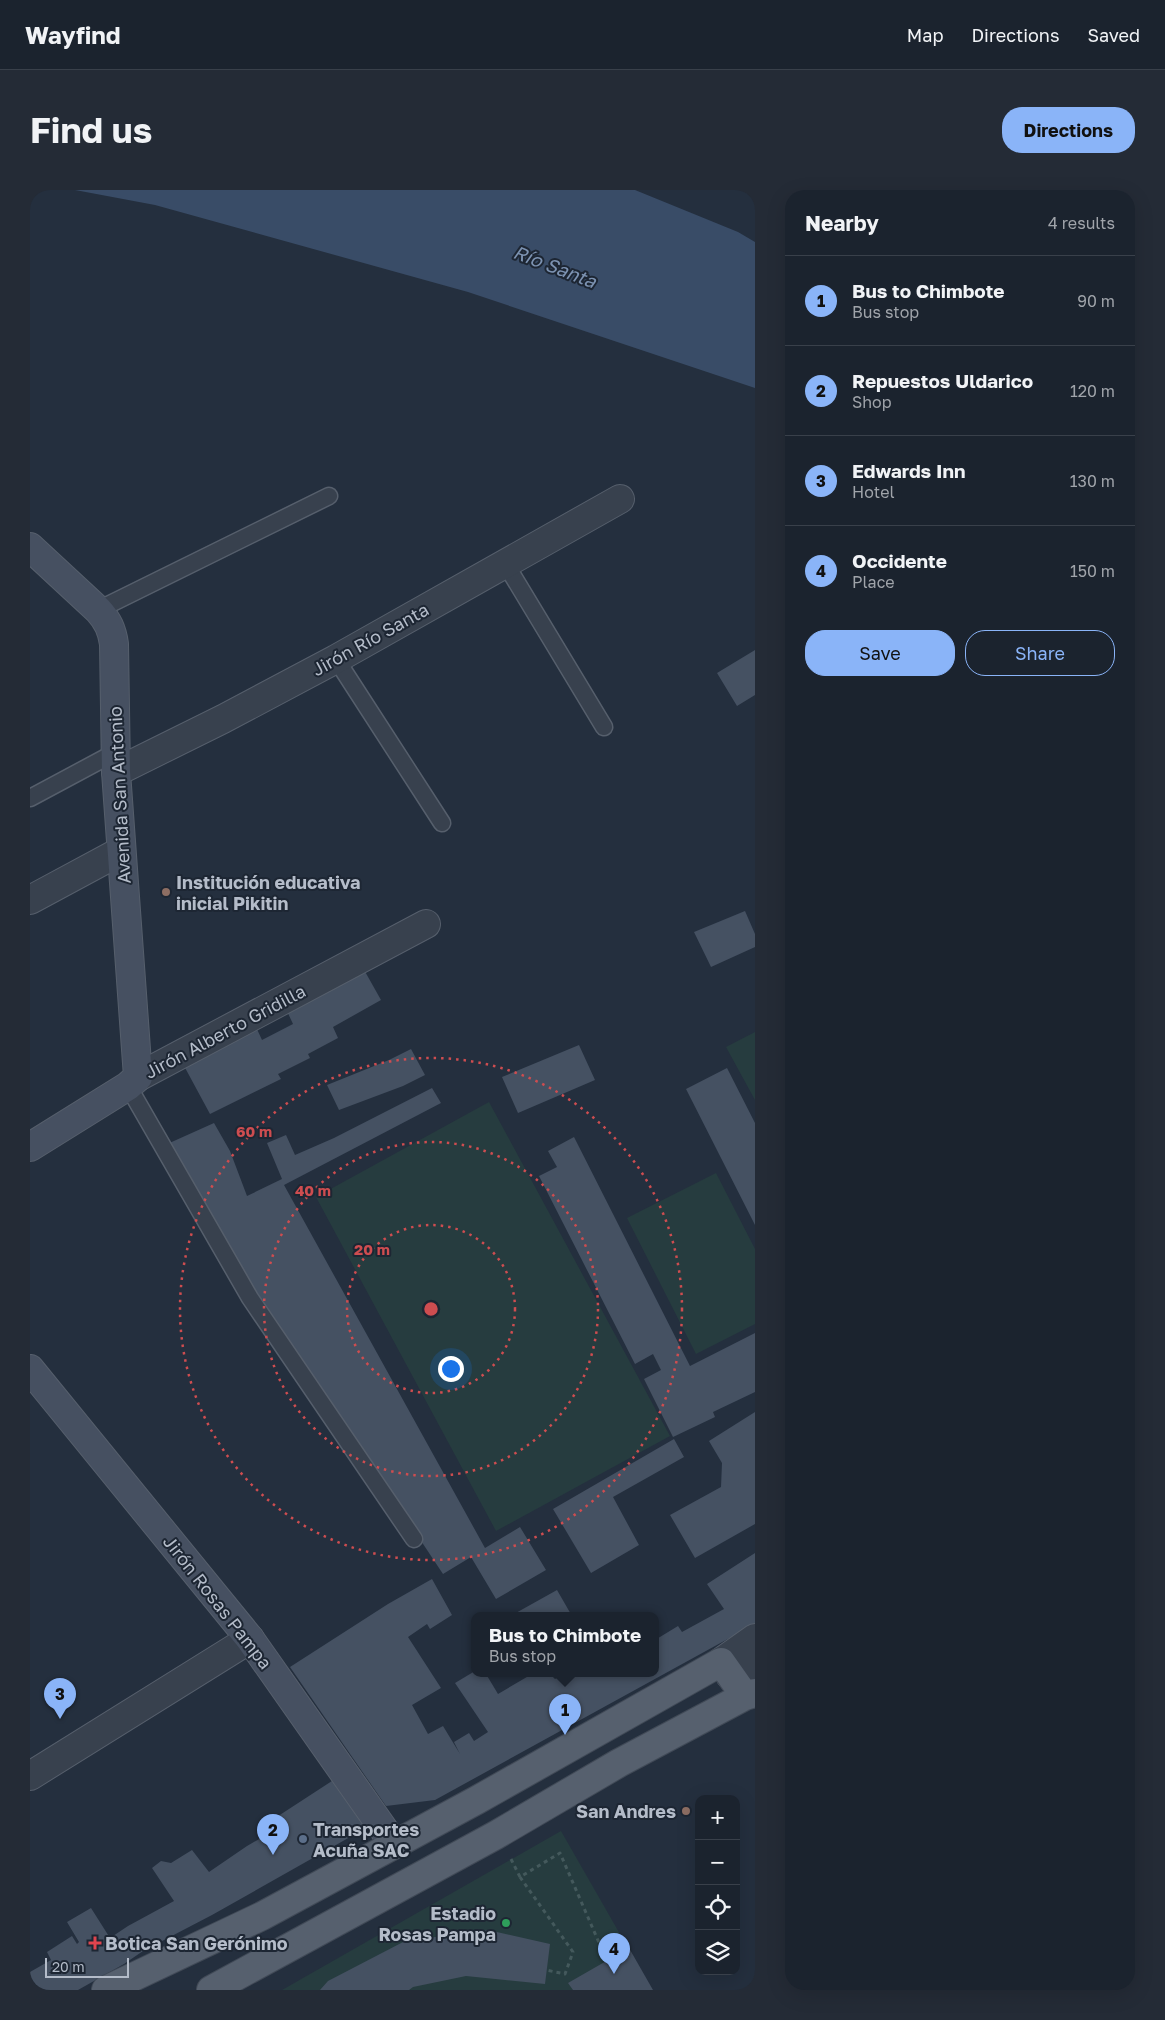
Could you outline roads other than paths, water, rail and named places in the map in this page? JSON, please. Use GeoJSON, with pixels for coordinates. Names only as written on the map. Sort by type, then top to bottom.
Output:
{"type":"FeatureCollection","features":[{"type":"Feature","properties":{"kind":"main road"},"geometry":{"type":"LineString","coordinates":[[106,1990],[262,1916],[477,1800],[600,1730],[738,1681]]}},
{"type":"Feature","properties":{"kind":"main road"},"geometry":{"type":"LineString","coordinates":[[211,1990],[496,1835],[619,1763],[738,1681]]}},
{"type":"Feature","properties":{"kind":"main road"},"geometry":{"type":"LineString","coordinates":[[600,1730],[619,1763]]}},
{"type":"Feature","properties":{"kind":"main road"},"geometry":{"type":"LineString","coordinates":[[477,1800],[496,1835]]}},
{"type":"Feature","properties":{"kind":"main road"},"geometry":{"type":"LineString","coordinates":[[262,1916],[281,1952]]}},
{"type":"Feature","properties":{"kind":"street","name":"Jirón Río Santa"},"geometry":{"type":"LineString","coordinates":[[116,762],[223,719],[336,658],[620,498]]}},
{"type":"Feature","properties":{"kind":"street","name":"Avenida San Antonio"},"geometry":{"type":"LineString","coordinates":[[30,547],[98,610],[112,630],[114,644],[116,762],[133,1082]]}},
{"type":"Feature","properties":{"kind":"street"},"geometry":{"type":"LineString","coordinates":[[30,900],[121,850]]}},
{"type":"Feature","properties":{"kind":"street","name":"Jirón Alberto Gridilla"},"geometry":{"type":"LineString","coordinates":[[30,1147],[133,1082],[426,924]]}},
{"type":"Feature","properties":{"kind":"street","name":"Jirón Rosas Pampa"},"geometry":{"type":"LineString","coordinates":[[30,1368],[250,1639],[394,1844]]}},
{"type":"Feature","properties":{"kind":"street"},"geometry":{"type":"LineString","coordinates":[[738,1681],[755,1638]]}},
{"type":"Feature","properties":{"kind":"street"},"geometry":{"type":"LineString","coordinates":[[30,1776],[250,1639]]}},
{"type":"Feature","properties":{"kind":"street"},"geometry":{"type":"LineString","coordinates":[[738,1681],[755,1664]]}},
{"type":"Feature","properties":{"kind":"lane"},"geometry":{"type":"LineString","coordinates":[[98,610],[329,496]]}},
{"type":"Feature","properties":{"kind":"lane"},"geometry":{"type":"LineString","coordinates":[[505,563],[604,727]]}},
{"type":"Feature","properties":{"kind":"lane"},"geometry":{"type":"LineString","coordinates":[[336,658],[442,823]]}},
{"type":"Feature","properties":{"kind":"lane"},"geometry":{"type":"LineString","coordinates":[[30,798],[116,762]]}},
{"type":"Feature","properties":{"kind":"lane"},"geometry":{"type":"LineString","coordinates":[[133,1082],[250,1298],[414,1539]]}},
{"type":"Feature","properties":{"kind":"water","name":"Río Santa"},"geometry":{"type":"Polygon","coordinates":[[[75,190],[635,190],[738,232],[755,242],[755,388],[468,292],[155,205],[75,190]]]}},
{"type":"Feature","properties":{"kind":"place","name":"Institución educativa inicial Pikitin"},"geometry":{"type":"Point","coordinates":[166,892]}},
{"type":"Feature","properties":{"kind":"place","name":"Edwards Inn"},"geometry":{"type":"Point","coordinates":[60,1719]}},
{"type":"Feature","properties":{"kind":"place","name":"Bus to Chimbote"},"geometry":{"type":"Point","coordinates":[565,1735]}},
{"type":"Feature","properties":{"kind":"place","name":"San Andres"},"geometry":{"type":"Point","coordinates":[686,1811]}},
{"type":"Feature","properties":{"kind":"place","name":"Transportes Acuña SAC"},"geometry":{"type":"Point","coordinates":[303,1839]}},
{"type":"Feature","properties":{"kind":"place","name":"Repuestos Uldarico"},"geometry":{"type":"Point","coordinates":[273,1855]}},
{"type":"Feature","properties":{"kind":"place","name":"Estadio Rosas Pampa"},"geometry":{"type":"Point","coordinates":[506,1923]}},
{"type":"Feature","properties":{"kind":"place","name":"Botica San Gerónimo"},"geometry":{"type":"Point","coordinates":[95,1943]}},
{"type":"Feature","properties":{"kind":"place","name":"Occidente"},"geometry":{"type":"Point","coordinates":[614,1974]}}]}
